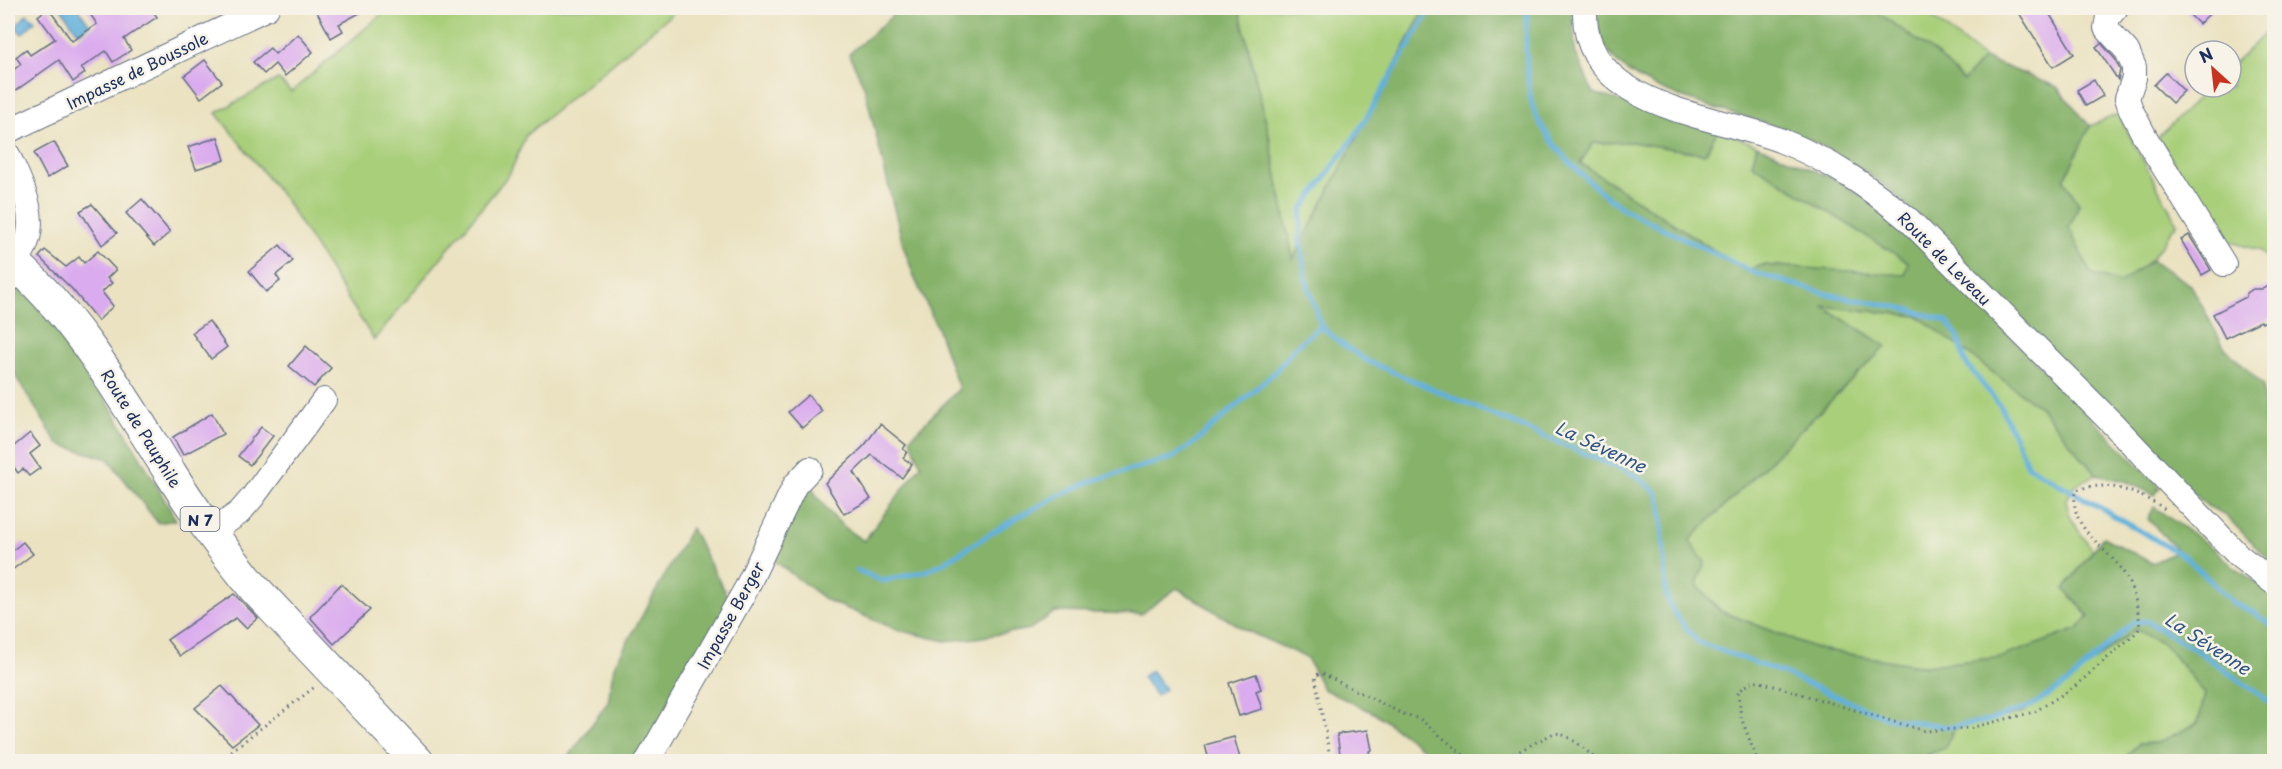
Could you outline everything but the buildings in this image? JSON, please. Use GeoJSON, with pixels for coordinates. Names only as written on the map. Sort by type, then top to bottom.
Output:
{"type":"FeatureCollection","features":[{"type":"Feature","properties":{"kind":"main road","name":"Route de Pauphile"},"geometry":{"type":"LineString","coordinates":[[10,267],[56,304],[94,351],[210,534],[254,588],[418,762]]}},
{"type":"Feature","properties":{"kind":"street","name":"Impasse de Boussole"},"geometry":{"type":"LineString","coordinates":[[8,131],[267,8]]}},
{"type":"Feature","properties":{"kind":"street","name":"Route de Leveau"},"geometry":{"type":"LineString","coordinates":[[1585,8],[1587,32],[1592,50],[1608,72],[1631,91],[1673,107],[1781,140],[1822,158],[1850,174],[1909,220],[2114,425],[2239,556],[2274,583]]}},
{"type":"Feature","properties":{"kind":"street"},"geometry":{"type":"LineString","coordinates":[[2116,8],[2108,17],[2106,28],[2127,51],[2134,67],[2134,78],[2127,98],[2131,110],[2145,137],[2224,264]]}},
{"type":"Feature","properties":{"kind":"street"},"geometry":{"type":"LineString","coordinates":[[8,155],[19,180],[30,218],[26,244],[10,267]]}},
{"type":"Feature","properties":{"kind":"street"},"geometry":{"type":"LineString","coordinates":[[210,534],[239,513],[252,498],[324,400]]}},
{"type":"Feature","properties":{"kind":"street","name":"Impasse Berger"},"geometry":{"type":"LineString","coordinates":[[647,762],[746,589],[795,485],[810,469]]}},
{"type":"Feature","properties":{"kind":"path"},"geometry":{"type":"LineString","coordinates":[[1759,762],[1741,717],[1738,692],[1754,680],[1925,731],[1970,728],[2034,712],[2073,688],[2138,631],[2140,625],[2136,599],[2121,568],[2092,539],[2081,523],[2073,501],[2077,490],[2090,486],[2123,489],[2149,499],[2167,511]]}},
{"type":"Feature","properties":{"kind":"path"},"geometry":{"type":"LineString","coordinates":[[217,762],[307,694],[332,671]]}},
{"type":"Feature","properties":{"kind":"path"},"geometry":{"type":"LineString","coordinates":[[1331,762],[1315,676],[1322,673],[1401,713],[1420,719],[1472,762]]}},
{"type":"Feature","properties":{"kind":"path"},"geometry":{"type":"LineString","coordinates":[[1498,762],[1554,733],[1561,733],[1599,762]]}},
{"type":"Feature","properties":{"kind":"green space"},"geometry":{"type":"Polygon","coordinates":[[[389,8],[429,8],[432,13],[439,8],[679,8],[526,135],[510,173],[374,340],[286,201],[216,113],[278,79],[291,92],[389,8]]]}},
{"type":"Feature","properties":{"kind":"green space"},"geometry":{"type":"Polygon","coordinates":[[[891,8],[1239,8],[1269,135],[1293,259],[1425,8],[1572,8],[1575,51],[1593,93],[1718,130],[1705,154],[1632,142],[1593,143],[1580,163],[1746,271],[1763,265],[1905,275],[1908,262],[1752,164],[1757,145],[1842,183],[1885,211],[2160,487],[2155,495],[2125,481],[2096,475],[2043,410],[1918,316],[1822,306],[1886,346],[1689,541],[1705,562],[1697,585],[1720,611],[1818,649],[1923,666],[2002,657],[2078,629],[2089,616],[2064,589],[2103,537],[2152,563],[2178,551],[2148,519],[2154,507],[2214,549],[2233,567],[2274,594],[2274,761],[2122,761],[2138,744],[2158,743],[2198,723],[2205,694],[2166,646],[2135,629],[2049,696],[2021,713],[1954,729],[1945,748],[1926,755],[1923,761],[1439,761],[1376,714],[1323,689],[1307,658],[1243,629],[1177,588],[1141,614],[1055,612],[1030,629],[945,641],[898,630],[826,600],[771,558],[808,482],[832,516],[864,541],[921,465],[910,438],[959,389],[938,330],[915,279],[903,245],[864,86],[849,54],[892,16],[891,8]]]}},
{"type":"Feature","properties":{"kind":"green space"},"geometry":{"type":"Polygon","coordinates":[[[1239,8],[1425,8],[1293,260],[1269,135],[1239,8]]]}},
{"type":"Feature","properties":{"kind":"green space"},"geometry":{"type":"Polygon","coordinates":[[[1595,8],[1871,8],[1938,55],[1963,81],[1984,58],[2057,87],[2090,126],[2064,180],[2079,204],[2069,228],[2091,274],[2120,283],[2151,260],[2191,285],[2224,347],[2263,385],[2265,432],[2274,442],[2274,565],[2224,514],[2207,506],[1893,192],[1848,160],[1799,135],[1698,103],[1646,83],[1626,70],[1611,55],[1604,44],[1595,8]]]}},
{"type":"Feature","properties":{"kind":"green space"},"geometry":{"type":"Polygon","coordinates":[[[1871,8],[1920,8],[1984,58],[1963,81],[1938,55],[1871,8]]]}},
{"type":"Feature","properties":{"kind":"green space"},"geometry":{"type":"Polygon","coordinates":[[[2274,25],[2274,268],[2261,251],[2221,239],[2158,137],[2198,99],[2243,99],[2243,55],[2274,25]]]}},
{"type":"Feature","properties":{"kind":"green space"},"geometry":{"type":"Polygon","coordinates":[[[2118,114],[2177,223],[2151,260],[2120,283],[2091,274],[2069,228],[2079,204],[2064,180],[2090,126],[2118,114]]]}},
{"type":"Feature","properties":{"kind":"green space"},"geometry":{"type":"Polygon","coordinates":[[[1718,130],[1757,145],[1752,164],[1909,262],[1905,276],[1763,265],[1746,271],[1580,163],[1593,143],[1632,142],[1705,154],[1718,130]]]}},
{"type":"Feature","properties":{"kind":"green space"},"geometry":{"type":"Polygon","coordinates":[[[19,287],[65,340],[105,398],[176,520],[158,523],[108,459],[58,444],[8,364],[8,296],[19,287]]]}},
{"type":"Feature","properties":{"kind":"green space"},"geometry":{"type":"Polygon","coordinates":[[[1820,306],[1918,316],[2043,410],[2096,475],[2075,485],[2066,499],[2072,520],[2093,550],[2064,589],[2089,616],[2077,630],[2002,657],[1923,666],[1818,649],[1721,611],[1697,585],[1689,541],[1886,346],[1820,306]]]}},
{"type":"Feature","properties":{"kind":"green space"},"geometry":{"type":"Polygon","coordinates":[[[691,528],[731,603],[639,761],[565,762],[608,702],[614,666],[691,528]]]}},
{"type":"Feature","properties":{"kind":"green space"},"geometry":{"type":"Polygon","coordinates":[[[2135,629],[2166,646],[2205,694],[2198,723],[2158,743],[2138,744],[2122,761],[1923,762],[1926,755],[1945,748],[1954,729],[2021,713],[2049,696],[2135,629]]]}},
{"type":"Feature","properties":{"kind":"water"},"geometry":{"type":"Polygon","coordinates":[[[61,8],[78,8],[90,25],[78,33],[61,8]]]}},
{"type":"Feature","properties":{"kind":"water"},"geometry":{"type":"Polygon","coordinates":[[[27,14],[35,21],[22,34],[15,27],[27,14]]]}},
{"type":"Feature","properties":{"kind":"water"},"geometry":{"type":"Polygon","coordinates":[[[1151,670],[1165,689],[1156,696],[1142,677],[1151,670]]]}},
{"type":"Feature","properties":{"kind":"waterway","name":"La Sévenne"},"geometry":{"type":"LineString","coordinates":[[1431,8],[1359,130],[1302,210],[1300,239],[1306,279],[1321,326],[1367,361],[1637,476],[1657,493],[1661,504],[1666,596],[1674,613],[1698,642],[1780,672],[1888,718],[1950,727],[1987,721],[2031,706],[2069,682],[2133,622],[2146,621],[2199,652],[2274,705]]}},
{"type":"Feature","properties":{"kind":"waterway"},"geometry":{"type":"LineString","coordinates":[[1528,8],[1527,61],[1535,113],[1542,127],[1562,154],[1600,191],[1625,210],[1755,273],[1827,294],[1907,309],[1946,321],[1957,335],[1965,362],[2001,407],[2028,466],[2187,558],[2233,603],[2253,612],[2274,627]]}},
{"type":"Feature","properties":{"kind":"waterway"},"geometry":{"type":"LineString","coordinates":[[857,570],[882,581],[926,571],[1014,519],[1060,495],[1092,481],[1172,458],[1194,443],[1275,372],[1296,346],[1321,326]]}}]}
